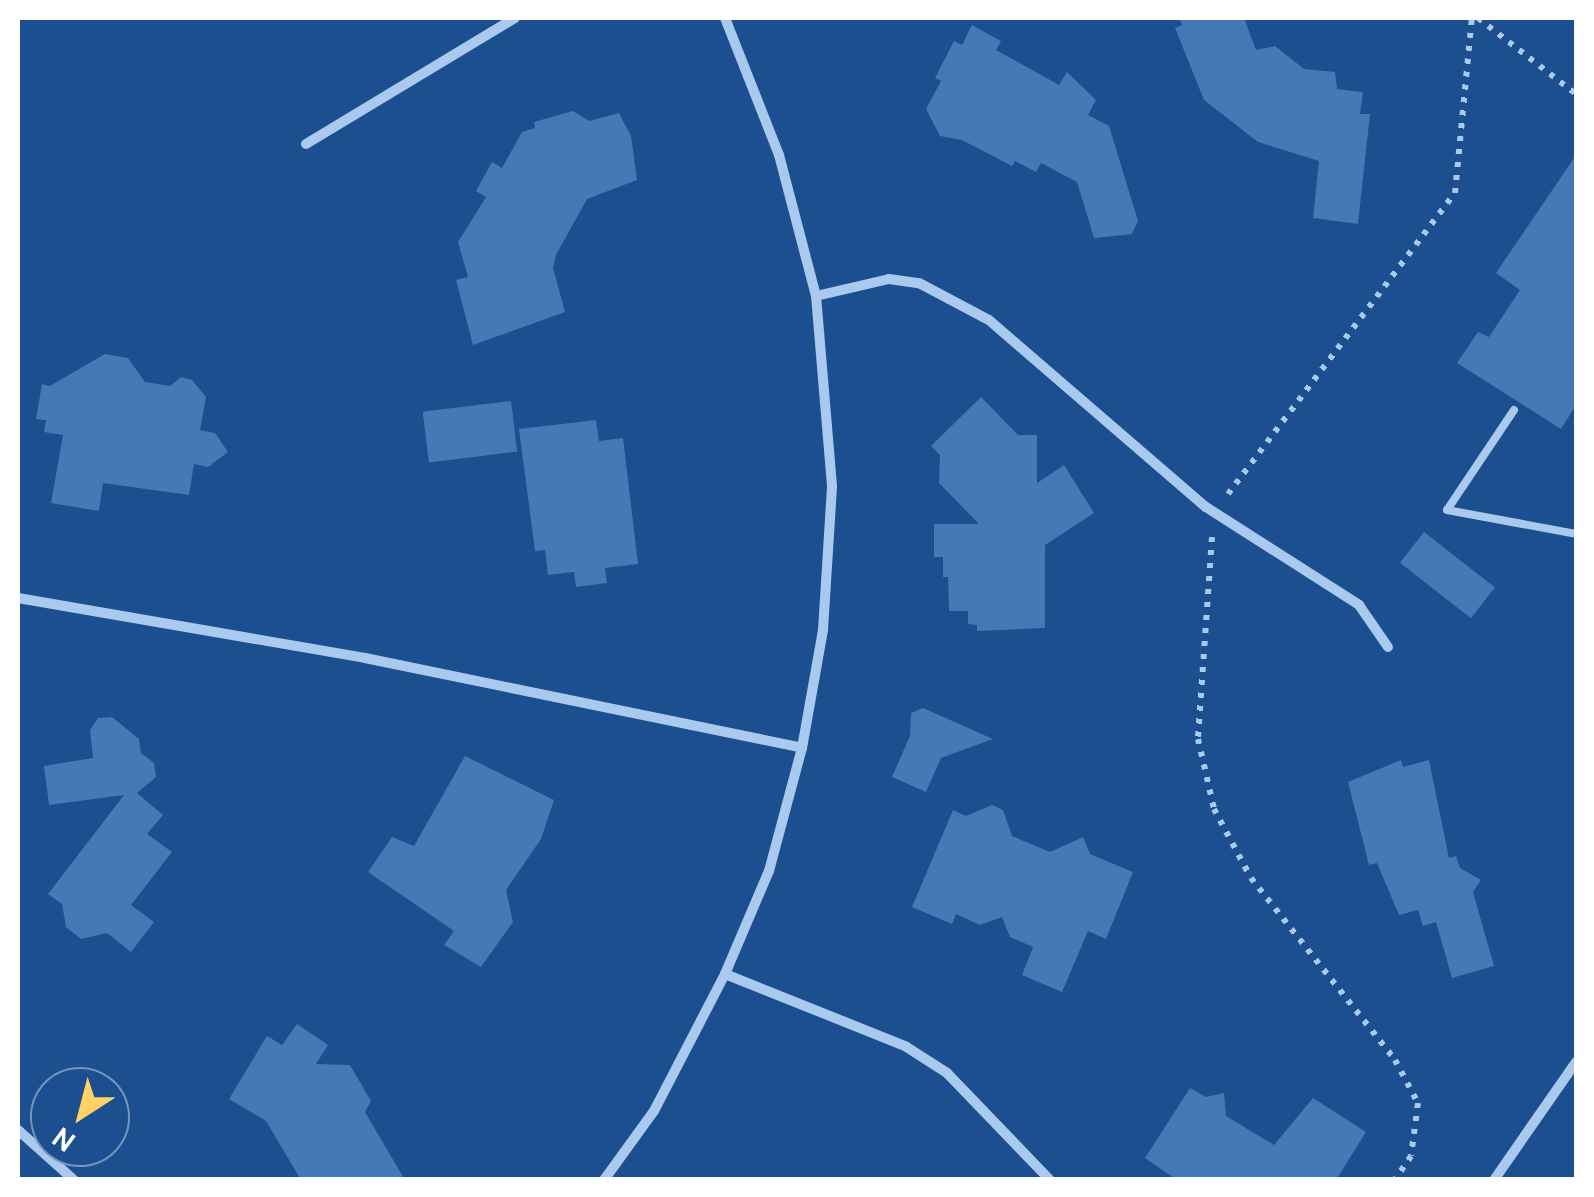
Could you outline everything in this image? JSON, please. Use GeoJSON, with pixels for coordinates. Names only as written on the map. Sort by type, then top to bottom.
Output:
{"type":"FeatureCollection","features":[{"type":"Feature","properties":{"kind":"street"},"geometry":{"type":"LineString","coordinates":[[306,144],[514,18]]}},
{"type":"Feature","properties":{"kind":"street"},"geometry":{"type":"LineString","coordinates":[[604,1180],[654,1112],[725,974],[769,870],[802,748],[823,630],[832,486],[816,296],[779,155],[724,18]]}},
{"type":"Feature","properties":{"kind":"street"},"geometry":{"type":"LineString","coordinates":[[816,296],[888,279],[920,284],[989,320],[1206,507],[1359,605],[1388,647]]}},
{"type":"Feature","properties":{"kind":"street"},"geometry":{"type":"LineString","coordinates":[[18,598],[365,658],[802,748]]}},
{"type":"Feature","properties":{"kind":"street"},"geometry":{"type":"LineString","coordinates":[[725,974],[905,1046],[948,1073],[1050,1180]]}},
{"type":"Feature","properties":{"kind":"street"},"geometry":{"type":"LineString","coordinates":[[1494,1180],[1576,1062]]}},
{"type":"Feature","properties":{"kind":"street"},"geometry":{"type":"LineString","coordinates":[[18,1130],[74,1180]]}},
{"type":"Feature","properties":{"kind":"lane"},"geometry":{"type":"LineString","coordinates":[[1514,410],[1447,510],[1576,534]]}},
{"type":"Feature","properties":{"kind":"path"},"geometry":{"type":"LineString","coordinates":[[1478,18],[1576,94]]}},
{"type":"Feature","properties":{"kind":"building"},"geometry":{"type":"Polygon","coordinates":[[[1179,18],[1244,18],[1256,50],[1275,46],[1304,69],[1335,72],[1337,89],[1363,92],[1360,114],[1370,114],[1358,224],[1313,218],[1319,161],[1258,142],[1204,100],[1175,28],[1182,25],[1179,18]]]}},
{"type":"Feature","properties":{"kind":"building"},"geometry":{"type":"Polygon","coordinates":[[[972,25],[1001,41],[996,50],[1059,85],[1067,72],[1096,100],[1088,115],[1109,126],[1138,221],[1132,234],[1094,238],[1077,182],[1041,163],[1036,172],[1015,161],[1012,166],[962,140],[940,136],[926,109],[941,81],[935,78],[954,41],[962,45],[972,25]]]}},
{"type":"Feature","properties":{"kind":"building"},"geometry":{"type":"Polygon","coordinates":[[[573,111],[589,121],[619,113],[631,136],[637,180],[587,199],[556,255],[553,268],[565,312],[473,345],[456,280],[468,277],[458,242],[486,197],[476,191],[492,162],[502,168],[522,132],[535,128],[534,122],[573,111]]]}},
{"type":"Feature","properties":{"kind":"building"},"geometry":{"type":"Polygon","coordinates":[[[1576,155],[1576,405],[1561,429],[1457,363],[1478,332],[1489,337],[1520,290],[1496,273],[1576,155]]]}},
{"type":"Feature","properties":{"kind":"building"},"geometry":{"type":"Polygon","coordinates":[[[105,354],[128,358],[145,382],[170,386],[181,377],[192,380],[206,397],[200,430],[215,433],[228,452],[208,467],[194,464],[189,495],[103,483],[99,511],[51,503],[63,435],[44,432],[46,420],[36,419],[42,384],[50,386],[105,354]]]}},
{"type":"Feature","properties":{"kind":"building"},"geometry":{"type":"Polygon","coordinates":[[[981,397],[1018,435],[1037,435],[1037,483],[1064,465],[1094,513],[1045,545],[1045,628],[977,631],[977,625],[968,624],[968,611],[949,611],[943,557],[934,557],[934,524],[979,524],[939,483],[940,455],[931,446],[981,397]]]}},
{"type":"Feature","properties":{"kind":"building"},"geometry":{"type":"Polygon","coordinates":[[[511,401],[517,452],[429,462],[423,412],[511,401]]]}},
{"type":"Feature","properties":{"kind":"building"},"geometry":{"type":"Polygon","coordinates":[[[596,420],[599,441],[623,438],[638,564],[605,568],[607,583],[576,587],[574,572],[548,575],[545,550],[535,551],[519,429],[596,420]]]}},
{"type":"Feature","properties":{"kind":"building"},"geometry":{"type":"Polygon","coordinates":[[[1424,532],[1495,587],[1471,618],[1400,563],[1424,532]]]}},
{"type":"Feature","properties":{"kind":"building"},"geometry":{"type":"Polygon","coordinates":[[[923,708],[993,739],[941,758],[926,792],[892,777],[910,736],[911,713],[923,708]]]}},
{"type":"Feature","properties":{"kind":"building"},"geometry":{"type":"Polygon","coordinates":[[[112,717],[139,739],[141,753],[154,763],[156,777],[137,793],[163,815],[147,834],[172,852],[131,905],[154,922],[131,952],[107,933],[81,939],[66,927],[62,904],[48,894],[124,795],[49,805],[44,766],[93,758],[90,730],[98,718],[112,717]]]}},
{"type":"Feature","properties":{"kind":"building"},"geometry":{"type":"Polygon","coordinates":[[[465,756],[554,800],[541,839],[506,890],[513,922],[481,967],[444,945],[454,931],[368,872],[392,837],[414,846],[465,756]]]}},
{"type":"Feature","properties":{"kind":"building"},"geometry":{"type":"Polygon","coordinates":[[[1401,760],[1403,767],[1429,760],[1449,858],[1456,856],[1460,868],[1481,880],[1473,892],[1494,966],[1452,978],[1436,922],[1423,926],[1418,910],[1399,915],[1377,863],[1369,865],[1348,782],[1401,760]]]}},
{"type":"Feature","properties":{"kind":"building"},"geometry":{"type":"Polygon","coordinates":[[[992,805],[1003,810],[1012,836],[1050,852],[1083,837],[1090,854],[1133,872],[1106,939],[1088,931],[1062,992],[1022,975],[1033,947],[1010,937],[1002,917],[980,925],[956,914],[952,924],[912,907],[953,810],[966,816],[992,805]]]}},
{"type":"Feature","properties":{"kind":"building"},"geometry":{"type":"Polygon","coordinates":[[[297,1024],[328,1045],[316,1064],[350,1065],[371,1101],[365,1112],[405,1180],[301,1180],[266,1121],[229,1099],[267,1036],[282,1045],[297,1024]]]}},
{"type":"Feature","properties":{"kind":"building"},"geometry":{"type":"Polygon","coordinates":[[[1190,1088],[1206,1097],[1224,1093],[1226,1116],[1274,1145],[1313,1098],[1366,1132],[1336,1180],[1177,1180],[1145,1158],[1190,1088]]]}}]}
